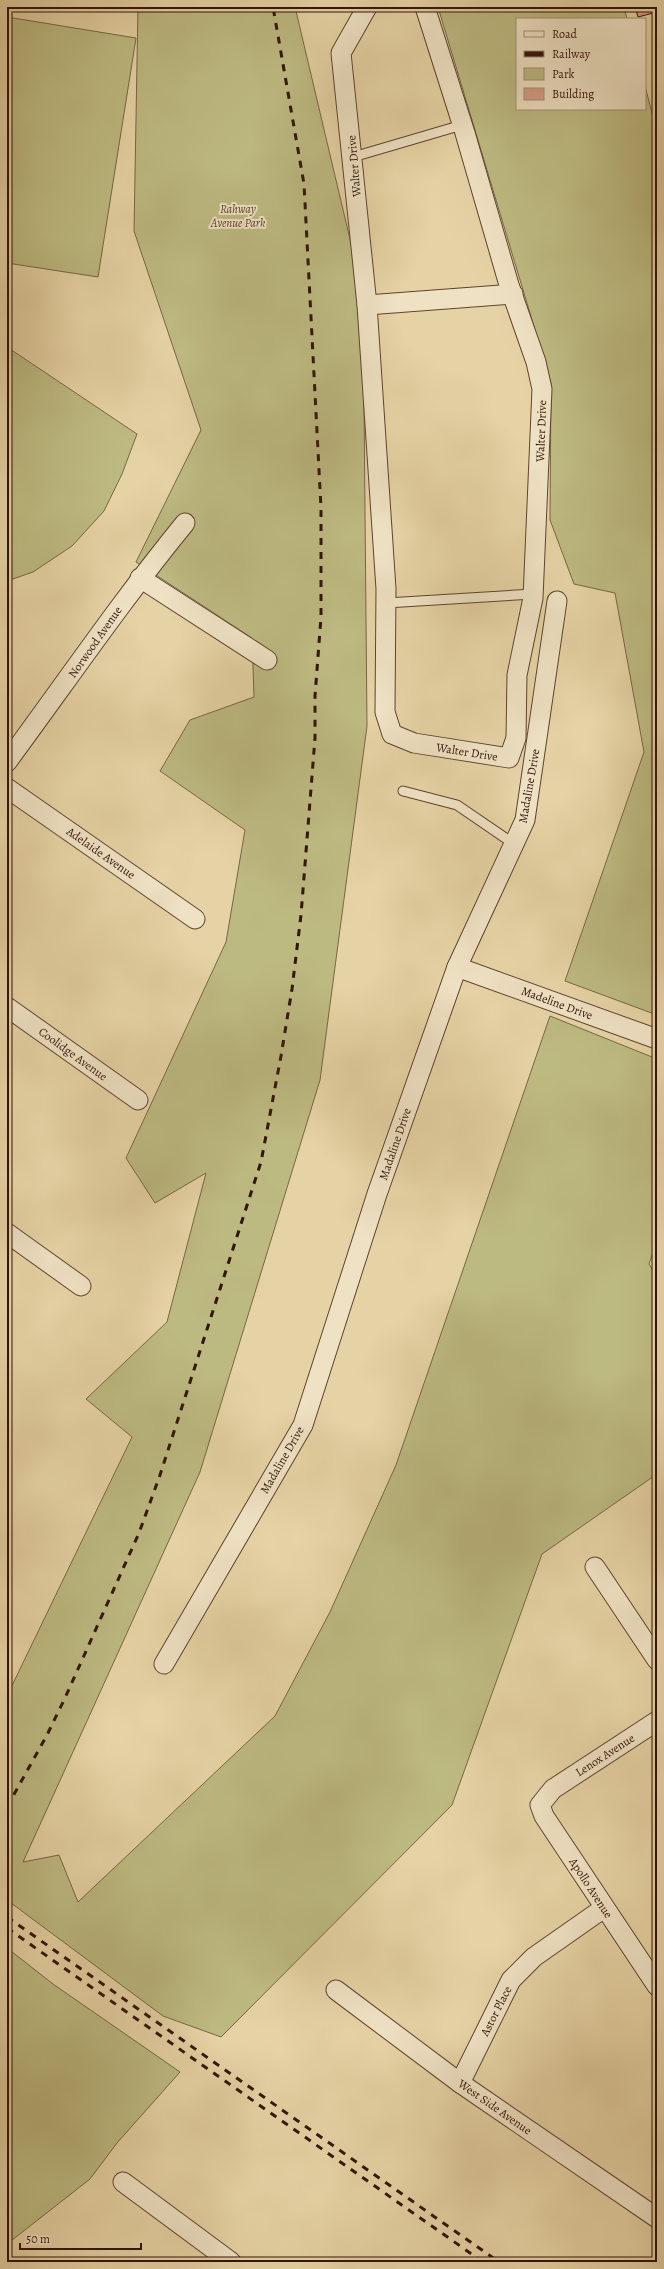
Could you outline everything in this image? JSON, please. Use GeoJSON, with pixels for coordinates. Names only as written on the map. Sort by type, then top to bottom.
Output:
{"type":"FeatureCollection","features":[{"type":"Feature","properties":{"kind":"street","name":"Walter Drive"},"geometry":{"type":"LineString","coordinates":[[367,7],[341,53],[353,157],[367,305],[386,602],[385,712],[392,734],[414,743],[509,758],[516,738],[517,675],[533,594],[542,389],[536,362],[513,294],[462,125],[424,7]]}},
{"type":"Feature","properties":{"kind":"street"},"geometry":{"type":"LineString","coordinates":[[367,305],[513,294]]}},
{"type":"Feature","properties":{"kind":"street","name":"Norwood Avenue"},"geometry":{"type":"LineString","coordinates":[[7,762],[84,658],[140,578],[185,523]]}},
{"type":"Feature","properties":{"kind":"street"},"geometry":{"type":"LineString","coordinates":[[140,578],[267,660]]}},
{"type":"Feature","properties":{"kind":"street","name":"Madaline Drive"},"geometry":{"type":"LineString","coordinates":[[164,1664],[303,1425],[377,1194],[457,967],[526,820],[557,601]]}},
{"type":"Feature","properties":{"kind":"street","name":"Adelaide Avenue"},"geometry":{"type":"LineString","coordinates":[[7,788],[195,919]]}},
{"type":"Feature","properties":{"kind":"street","name":"Madeline Drive"},"geometry":{"type":"LineString","coordinates":[[457,967],[657,1039]]}},
{"type":"Feature","properties":{"kind":"street","name":"Coolidge Avenue"},"geometry":{"type":"LineString","coordinates":[[7,1007],[138,1100]]}},
{"type":"Feature","properties":{"kind":"street"},"geometry":{"type":"LineString","coordinates":[[7,1233],[81,1286]]}},
{"type":"Feature","properties":{"kind":"street"},"geometry":{"type":"LineString","coordinates":[[595,1567],[657,1660]]}},
{"type":"Feature","properties":{"kind":"street","name":"Lenox Avenue"},"geometry":{"type":"LineString","coordinates":[[553,1790],[657,1721]]}},
{"type":"Feature","properties":{"kind":"street","name":"Apollo Avenue"},"geometry":{"type":"LineString","coordinates":[[553,1790],[540,1805],[544,1816],[657,1986]]}},
{"type":"Feature","properties":{"kind":"street","name":"Astor Place"},"geometry":{"type":"LineString","coordinates":[[460,2083],[511,1980],[534,1957],[604,1908]]}},
{"type":"Feature","properties":{"kind":"street","name":"West Side Avenue"},"geometry":{"type":"LineString","coordinates":[[336,1990],[460,2083],[657,2218]]}},
{"type":"Feature","properties":{"kind":"street"},"geometry":{"type":"LineString","coordinates":[[123,2182],[231,2262]]}},
{"type":"Feature","properties":{"kind":"lane"},"geometry":{"type":"LineString","coordinates":[[353,157],[462,125]]}},
{"type":"Feature","properties":{"kind":"lane"},"geometry":{"type":"LineString","coordinates":[[386,602],[533,594]]}},
{"type":"Feature","properties":{"kind":"lane"},"geometry":{"type":"LineString","coordinates":[[403,791],[457,805],[514,844]]}},
{"type":"Feature","properties":{"kind":"green space","name":"Rahway Avenue Park"},"geometry":{"type":"Polygon","coordinates":[[[138,7],[295,7],[363,294],[367,726],[320,1080],[200,1472],[23,1862],[59,1855],[78,1902],[275,1716],[330,1612],[396,1465],[550,1016],[657,1059],[657,1241],[649,1264],[657,1277],[657,1474],[542,1554],[452,1805],[221,2037],[163,2016],[7,1900],[7,1696],[132,1437],[86,1399],[167,1322],[206,1173],[155,1203],[126,1158],[226,942],[245,830],[160,771],[190,720],[254,697],[252,638],[136,562],[201,430],[134,231],[138,7]]]}},
{"type":"Feature","properties":{"kind":"green space"},"geometry":{"type":"Polygon","coordinates":[[[438,7],[624,7],[627,18],[516,18],[516,110],[646,110],[646,90],[657,132],[657,1015],[565,981],[644,752],[615,593],[574,584],[550,520],[551,383],[438,7]]]}},
{"type":"Feature","properties":{"kind":"green space"},"geometry":{"type":"Polygon","coordinates":[[[7,17],[136,38],[98,277],[7,263],[7,17]]]}},
{"type":"Feature","properties":{"kind":"green space"},"geometry":{"type":"Polygon","coordinates":[[[7,347],[137,434],[122,474],[104,511],[72,546],[33,572],[7,581],[7,347]]]}},
{"type":"Feature","properties":{"kind":"green space"},"geometry":{"type":"Polygon","coordinates":[[[7,1948],[53,1984],[180,2072],[117,2143],[90,2179],[7,2244],[7,1948]]]}},
{"type":"Feature","properties":{"kind":"building"},"geometry":{"type":"Polygon","coordinates":[[[635,7],[656,7],[657,12],[638,17],[635,7]]]}},
{"type":"Feature","properties":{"kind":"railway"},"geometry":{"type":"LineString","coordinates":[[7,1807],[47,1735],[65,1698],[139,1533],[160,1475],[261,1162],[292,989],[301,915],[315,738],[315,696],[321,617],[321,508],[304,184],[273,7]]}},
{"type":"Feature","properties":{"kind":"railway"},"geometry":{"type":"LineString","coordinates":[[7,1917],[499,2262]]}},
{"type":"Feature","properties":{"kind":"railway"},"geometry":{"type":"LineString","coordinates":[[7,1928],[483,2262]]}}]}
